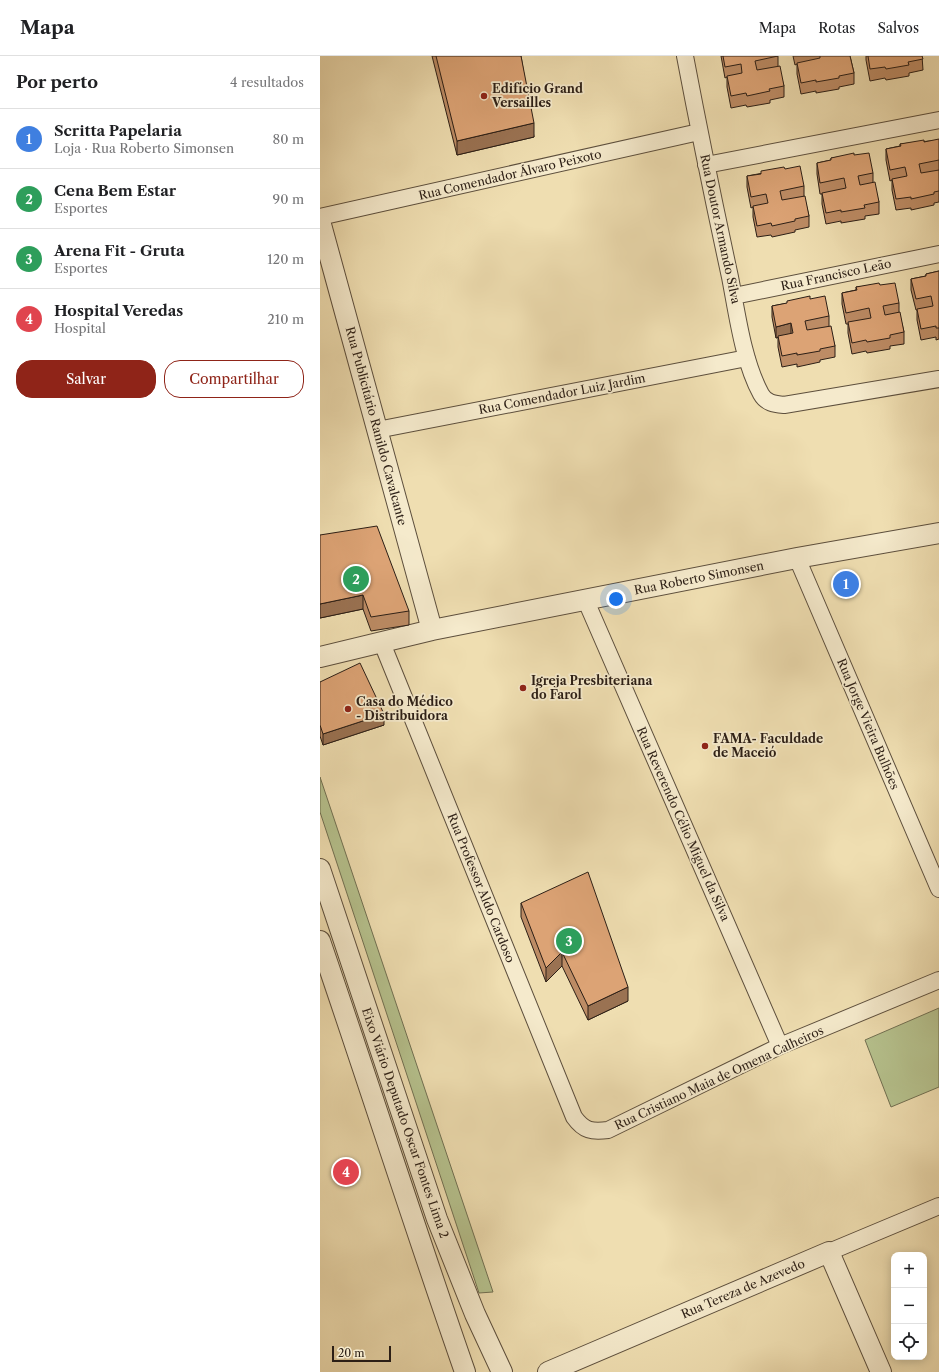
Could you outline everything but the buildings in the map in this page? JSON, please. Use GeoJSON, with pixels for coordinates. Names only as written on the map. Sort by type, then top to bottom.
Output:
{"type":"FeatureCollection","features":[{"type":"Feature","properties":{"kind":"street","name":"Rua Doutor Armando Silva"},"geometry":{"type":"LineString","coordinates":[[685,56],[699,132],[746,358],[761,394],[765,399],[773,404],[784,405],[939,379]]}},
{"type":"Feature","properties":{"kind":"street"},"geometry":{"type":"LineString","coordinates":[[706,165],[939,120]]}},
{"type":"Feature","properties":{"kind":"street","name":"Rua Comendador Álvaro Peixoto"},"geometry":{"type":"LineString","coordinates":[[320,217],[699,132]]}},
{"type":"Feature","properties":{"kind":"street","name":"Rua Publicitário Ranildo Cavalcante"},"geometry":{"type":"LineString","coordinates":[[320,221],[432,630]]}},
{"type":"Feature","properties":{"kind":"street","name":"Rua Francisco Leão"},"geometry":{"type":"LineString","coordinates":[[734,296],[939,254]]}},
{"type":"Feature","properties":{"kind":"street","name":"Rua Comendador Luiz Jardim"},"geometry":{"type":"LineString","coordinates":[[377,430],[746,358]]}},
{"type":"Feature","properties":{"kind":"street","name":"Rua Roberto Simonsen"},"geometry":{"type":"LineString","coordinates":[[320,657],[432,630],[586,601],[797,558],[939,533]]}},
{"type":"Feature","properties":{"kind":"street","name":"Rua Jorge Vieira Bulhões"},"geometry":{"type":"LineString","coordinates":[[797,558],[939,889]]}},
{"type":"Feature","properties":{"kind":"street","name":"Rua Reverendo Célio Miguel da Silva"},"geometry":{"type":"LineString","coordinates":[[586,601],[780,1046]]}},
{"type":"Feature","properties":{"kind":"street","name":"Rua Professor Aldo Cardoso"},"geometry":{"type":"LineString","coordinates":[[382,643],[574,1117],[579,1124],[586,1128]]}},
{"type":"Feature","properties":{"kind":"street","name":"Eixo Viário Deputado Oscar Fontes Lima 2"},"geometry":{"type":"LineString","coordinates":[[320,869],[437,1219],[475,1314],[502,1372]]}},
{"type":"Feature","properties":{"kind":"street","name":"Eixo Viário Deputado Oscar Fontes Lima 2"},"geometry":{"type":"LineString","coordinates":[[320,941],[465,1372]]}},
{"type":"Feature","properties":{"kind":"street","name":"Rua Cristiano Maia de Omena Calheiros"},"geometry":{"type":"LineString","coordinates":[[586,1128],[596,1131],[608,1130],[780,1046],[939,980]]}},
{"type":"Feature","properties":{"kind":"street","name":"Rua Tereza de Azevedo"},"geometry":{"type":"LineString","coordinates":[[548,1372],[939,1206]]}},
{"type":"Feature","properties":{"kind":"street"},"geometry":{"type":"LineString","coordinates":[[829,1252],[881,1372]]}},
{"type":"Feature","properties":{"kind":"green space"},"geometry":{"type":"Polygon","coordinates":[[[320,777],[493,1292],[479,1293],[320,812],[320,777]]]}},
{"type":"Feature","properties":{"kind":"green space"},"geometry":{"type":"Polygon","coordinates":[[[939,1008],[939,1087],[891,1107],[865,1040],[939,1008]]]}},
{"type":"Feature","properties":{"kind":"place","name":"Edifício Grand Versailles"},"geometry":{"type":"Point","coordinates":[484,96]}},
{"type":"Feature","properties":{"kind":"place","name":"Cena Bem Estar"},"geometry":{"type":"Point","coordinates":[356,579]}},
{"type":"Feature","properties":{"kind":"place","name":"Scritta Papelaria"},"geometry":{"type":"Point","coordinates":[846,584]}},
{"type":"Feature","properties":{"kind":"place","name":"Igreja Presbiteriana do Farol"},"geometry":{"type":"Point","coordinates":[523,688]}},
{"type":"Feature","properties":{"kind":"place","name":"Casa do Médico - Distribuidora"},"geometry":{"type":"Point","coordinates":[348,709]}},
{"type":"Feature","properties":{"kind":"place","name":"FAMA- Faculdade de Maceió"},"geometry":{"type":"Point","coordinates":[705,746]}},
{"type":"Feature","properties":{"kind":"place","name":"Arena Fit - Gruta"},"geometry":{"type":"Point","coordinates":[569,941]}},
{"type":"Feature","properties":{"kind":"place","name":"Hospital Veredas"},"geometry":{"type":"Point","coordinates":[346,1172]}}]}
